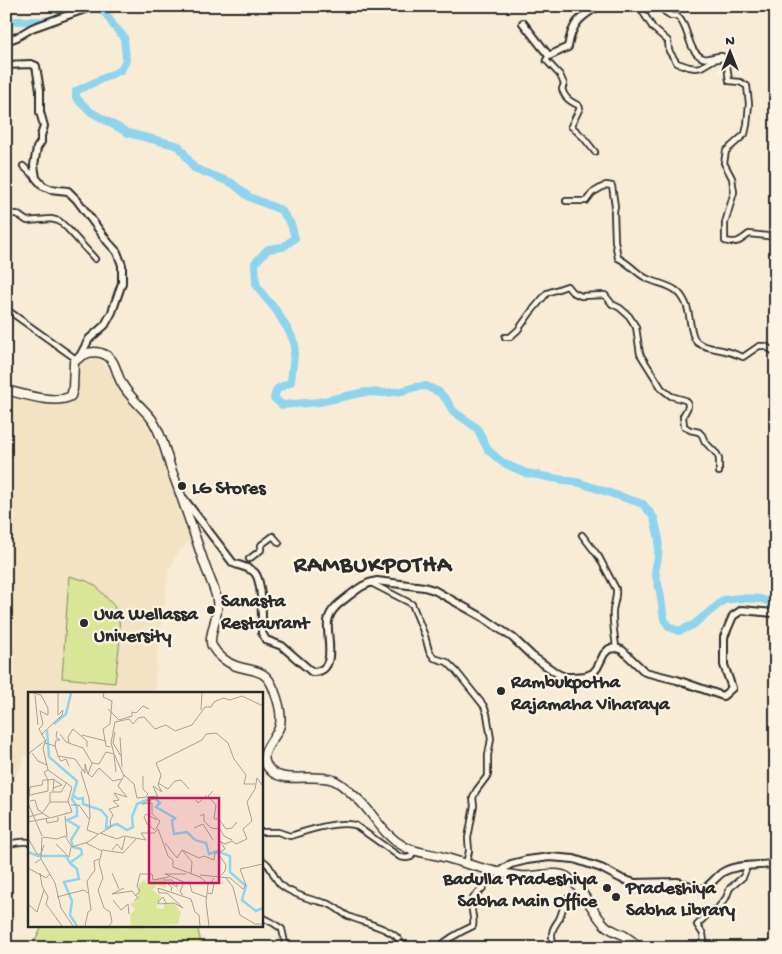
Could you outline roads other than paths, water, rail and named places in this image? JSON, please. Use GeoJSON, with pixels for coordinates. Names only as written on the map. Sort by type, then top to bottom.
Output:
{"type":"FeatureCollection","features":[{"type":"Feature","properties":{"kind":"highway"},"geometry":{"type":"LineString","coordinates":[[6,390],[52,399],[69,398],[72,394],[73,366],[78,358],[85,353],[97,353],[105,355],[110,359],[116,368],[121,383],[151,419],[162,442],[196,536],[218,603],[218,614],[210,640],[212,646],[218,655],[228,663],[255,670],[264,675],[272,684],[281,718],[278,730],[268,744],[264,754],[266,765],[270,770],[282,776],[326,778],[337,782],[361,802],[388,835],[414,851],[441,856],[496,873],[523,877],[563,875],[571,880],[604,925],[626,936],[640,948]]}},
{"type":"Feature","properties":{"kind":"street"},"geometry":{"type":"LineString","coordinates":[[595,152],[571,126],[580,108],[578,104],[565,97],[562,89],[564,84],[560,75],[546,60],[549,56],[568,47],[576,22],[598,6]]}},
{"type":"Feature","properties":{"kind":"street"},"geometry":{"type":"LineString","coordinates":[[640,6],[653,28],[668,41],[670,51],[677,63],[696,68],[713,60],[723,58]]}},
{"type":"Feature","properties":{"kind":"street"},"geometry":{"type":"LineString","coordinates":[[662,6],[670,16],[677,16],[682,19],[694,51],[702,58],[707,59],[719,55],[722,56],[727,65],[729,81],[740,82],[747,86],[749,104],[745,134],[726,151],[724,163],[732,178],[734,192],[724,223],[725,240],[732,242],[740,240],[749,234],[776,237]]}},
{"type":"Feature","properties":{"kind":"street"},"geometry":{"type":"LineString","coordinates":[[6,41],[32,28],[92,7]]}},
{"type":"Feature","properties":{"kind":"street"},"geometry":{"type":"LineString","coordinates":[[524,23],[549,56]]}},
{"type":"Feature","properties":{"kind":"street"},"geometry":{"type":"LineString","coordinates":[[6,65],[31,64],[36,66],[40,90],[40,112],[44,126],[34,165],[36,178]]}},
{"type":"Feature","properties":{"kind":"street"},"geometry":{"type":"LineString","coordinates":[[6,309],[78,358],[89,339],[105,325],[112,312],[122,283],[122,265],[117,252],[77,200],[68,192],[44,186],[23,166]]}},
{"type":"Feature","properties":{"kind":"street"},"geometry":{"type":"LineString","coordinates":[[566,200],[586,201],[592,193],[606,185],[612,186],[615,206],[615,241],[618,258],[645,278],[679,292],[687,305],[696,342],[743,357],[759,346],[765,346],[773,351],[776,350]]}},
{"type":"Feature","properties":{"kind":"street"},"geometry":{"type":"LineString","coordinates":[[6,211],[10,214],[17,214],[27,221],[51,219],[59,221],[95,259]]}},
{"type":"Feature","properties":{"kind":"street"},"geometry":{"type":"LineString","coordinates":[[505,337],[510,337],[518,330],[547,294],[558,289],[567,286],[572,292],[581,296],[605,295],[612,304],[620,308],[628,316],[636,327],[640,354],[662,389],[671,396],[686,400],[688,403],[683,416],[684,426],[699,432],[705,442],[717,454],[719,472]]}},
{"type":"Feature","properties":{"kind":"street"},"geometry":{"type":"LineString","coordinates":[[180,494],[233,563],[248,568],[255,573],[260,586],[262,634],[266,640],[282,646],[312,672],[319,672],[325,668],[329,661],[328,620],[333,608],[363,585],[370,582],[424,587],[434,590],[484,618],[513,638],[532,656],[565,677],[586,676],[593,673],[604,654],[610,649],[616,648],[622,650],[645,672],[677,680],[723,696],[732,688],[724,665],[724,637],[732,616],[742,610],[775,611]]}},
{"type":"Feature","properties":{"kind":"street"},"geometry":{"type":"LineString","coordinates":[[582,535],[598,557],[616,589],[617,595],[613,608],[613,619],[616,648]]}},
{"type":"Feature","properties":{"kind":"street"},"geometry":{"type":"LineString","coordinates":[[249,559],[261,550],[261,545],[273,536],[279,543]]}},
{"type":"Feature","properties":{"kind":"street"},"geometry":{"type":"LineString","coordinates":[[370,582],[412,604],[429,651],[434,658],[447,662],[456,670],[484,706],[487,714],[491,739],[488,755],[488,775],[473,798],[474,806],[468,838],[469,851],[466,864]]}},
{"type":"Feature","properties":{"kind":"street"},"geometry":{"type":"LineString","coordinates":[[262,832],[278,832],[290,836],[319,826],[350,824],[355,825],[400,857],[411,858],[414,851]]}},
{"type":"Feature","properties":{"kind":"street"},"geometry":{"type":"LineString","coordinates":[[6,845],[28,842]]}},
{"type":"Feature","properties":{"kind":"street"},"geometry":{"type":"LineString","coordinates":[[438,948],[445,941],[473,926],[472,898],[484,887],[487,880],[491,880],[496,873],[511,864],[550,857],[574,859],[601,868],[622,879],[635,883],[678,882],[704,888],[724,872],[740,866],[776,863]]}},
{"type":"Feature","properties":{"kind":"street"},"geometry":{"type":"LineString","coordinates":[[262,860],[267,863],[276,880],[282,886],[308,899],[329,904],[348,916],[387,930],[399,939],[402,943],[402,948]]}},
{"type":"Feature","properties":{"kind":"street"},"geometry":{"type":"LineString","coordinates":[[696,948],[704,942],[703,934],[697,925],[711,911],[717,909],[726,898],[730,888],[742,877],[746,870]]}},
{"type":"Feature","properties":{"kind":"street"},"geometry":{"type":"LineString","coordinates":[[550,948],[552,947],[555,924],[559,920],[565,902],[568,898],[586,899]]}},
{"type":"Feature","properties":{"kind":"street"},"geometry":{"type":"LineString","coordinates":[[262,917],[273,922],[282,929],[284,944],[287,948]]}},
{"type":"Feature","properties":{"kind":"waterway"},"geometry":{"type":"LineString","coordinates":[[6,23],[10,21],[49,20],[60,16],[71,6]]}},
{"type":"Feature","properties":{"kind":"waterway"},"geometry":{"type":"LineString","coordinates":[[96,6],[107,15],[124,37],[126,60],[121,70],[76,91],[76,97],[80,102],[91,112],[128,133],[179,146],[194,168],[232,183],[249,197],[281,210],[291,224],[295,238],[283,247],[268,249],[255,263],[256,284],[276,310],[295,345],[291,382],[277,389],[274,398],[282,405],[319,402],[365,392],[386,393],[426,386],[439,392],[453,411],[477,428],[488,450],[502,462],[526,473],[580,483],[643,504],[654,518],[659,539],[655,572],[664,619],[669,627],[679,631],[693,625],[724,600],[739,598],[761,599],[776,604]]}},
{"type":"Feature","properties":{"kind":"place","name":"LG Stores"},"geometry":{"type":"Point","coordinates":[182,486]}},
{"type":"Feature","properties":{"kind":"place","name":"Sanasta Restaurant"},"geometry":{"type":"Point","coordinates":[211,610]}},
{"type":"Feature","properties":{"kind":"place","name":"Uva Wellassa University"},"geometry":{"type":"Point","coordinates":[84,623]}},
{"type":"Feature","properties":{"kind":"place","name":"Rambukpotha Rajamaha Viharaya"},"geometry":{"type":"Point","coordinates":[501,691]}},
{"type":"Feature","properties":{"kind":"place","name":"Badulla Pradeshiya Sabha Main Office"},"geometry":{"type":"Point","coordinates":[607,888]}},
{"type":"Feature","properties":{"kind":"place","name":"Pradeshiya Sabha Library"},"geometry":{"type":"Point","coordinates":[616,897]}},
{"type":"Feature","properties":{"kind":"district","name":"RAMBUKPOTHA"},"geometry":{"type":"Point","coordinates":[373,563]}}]}
